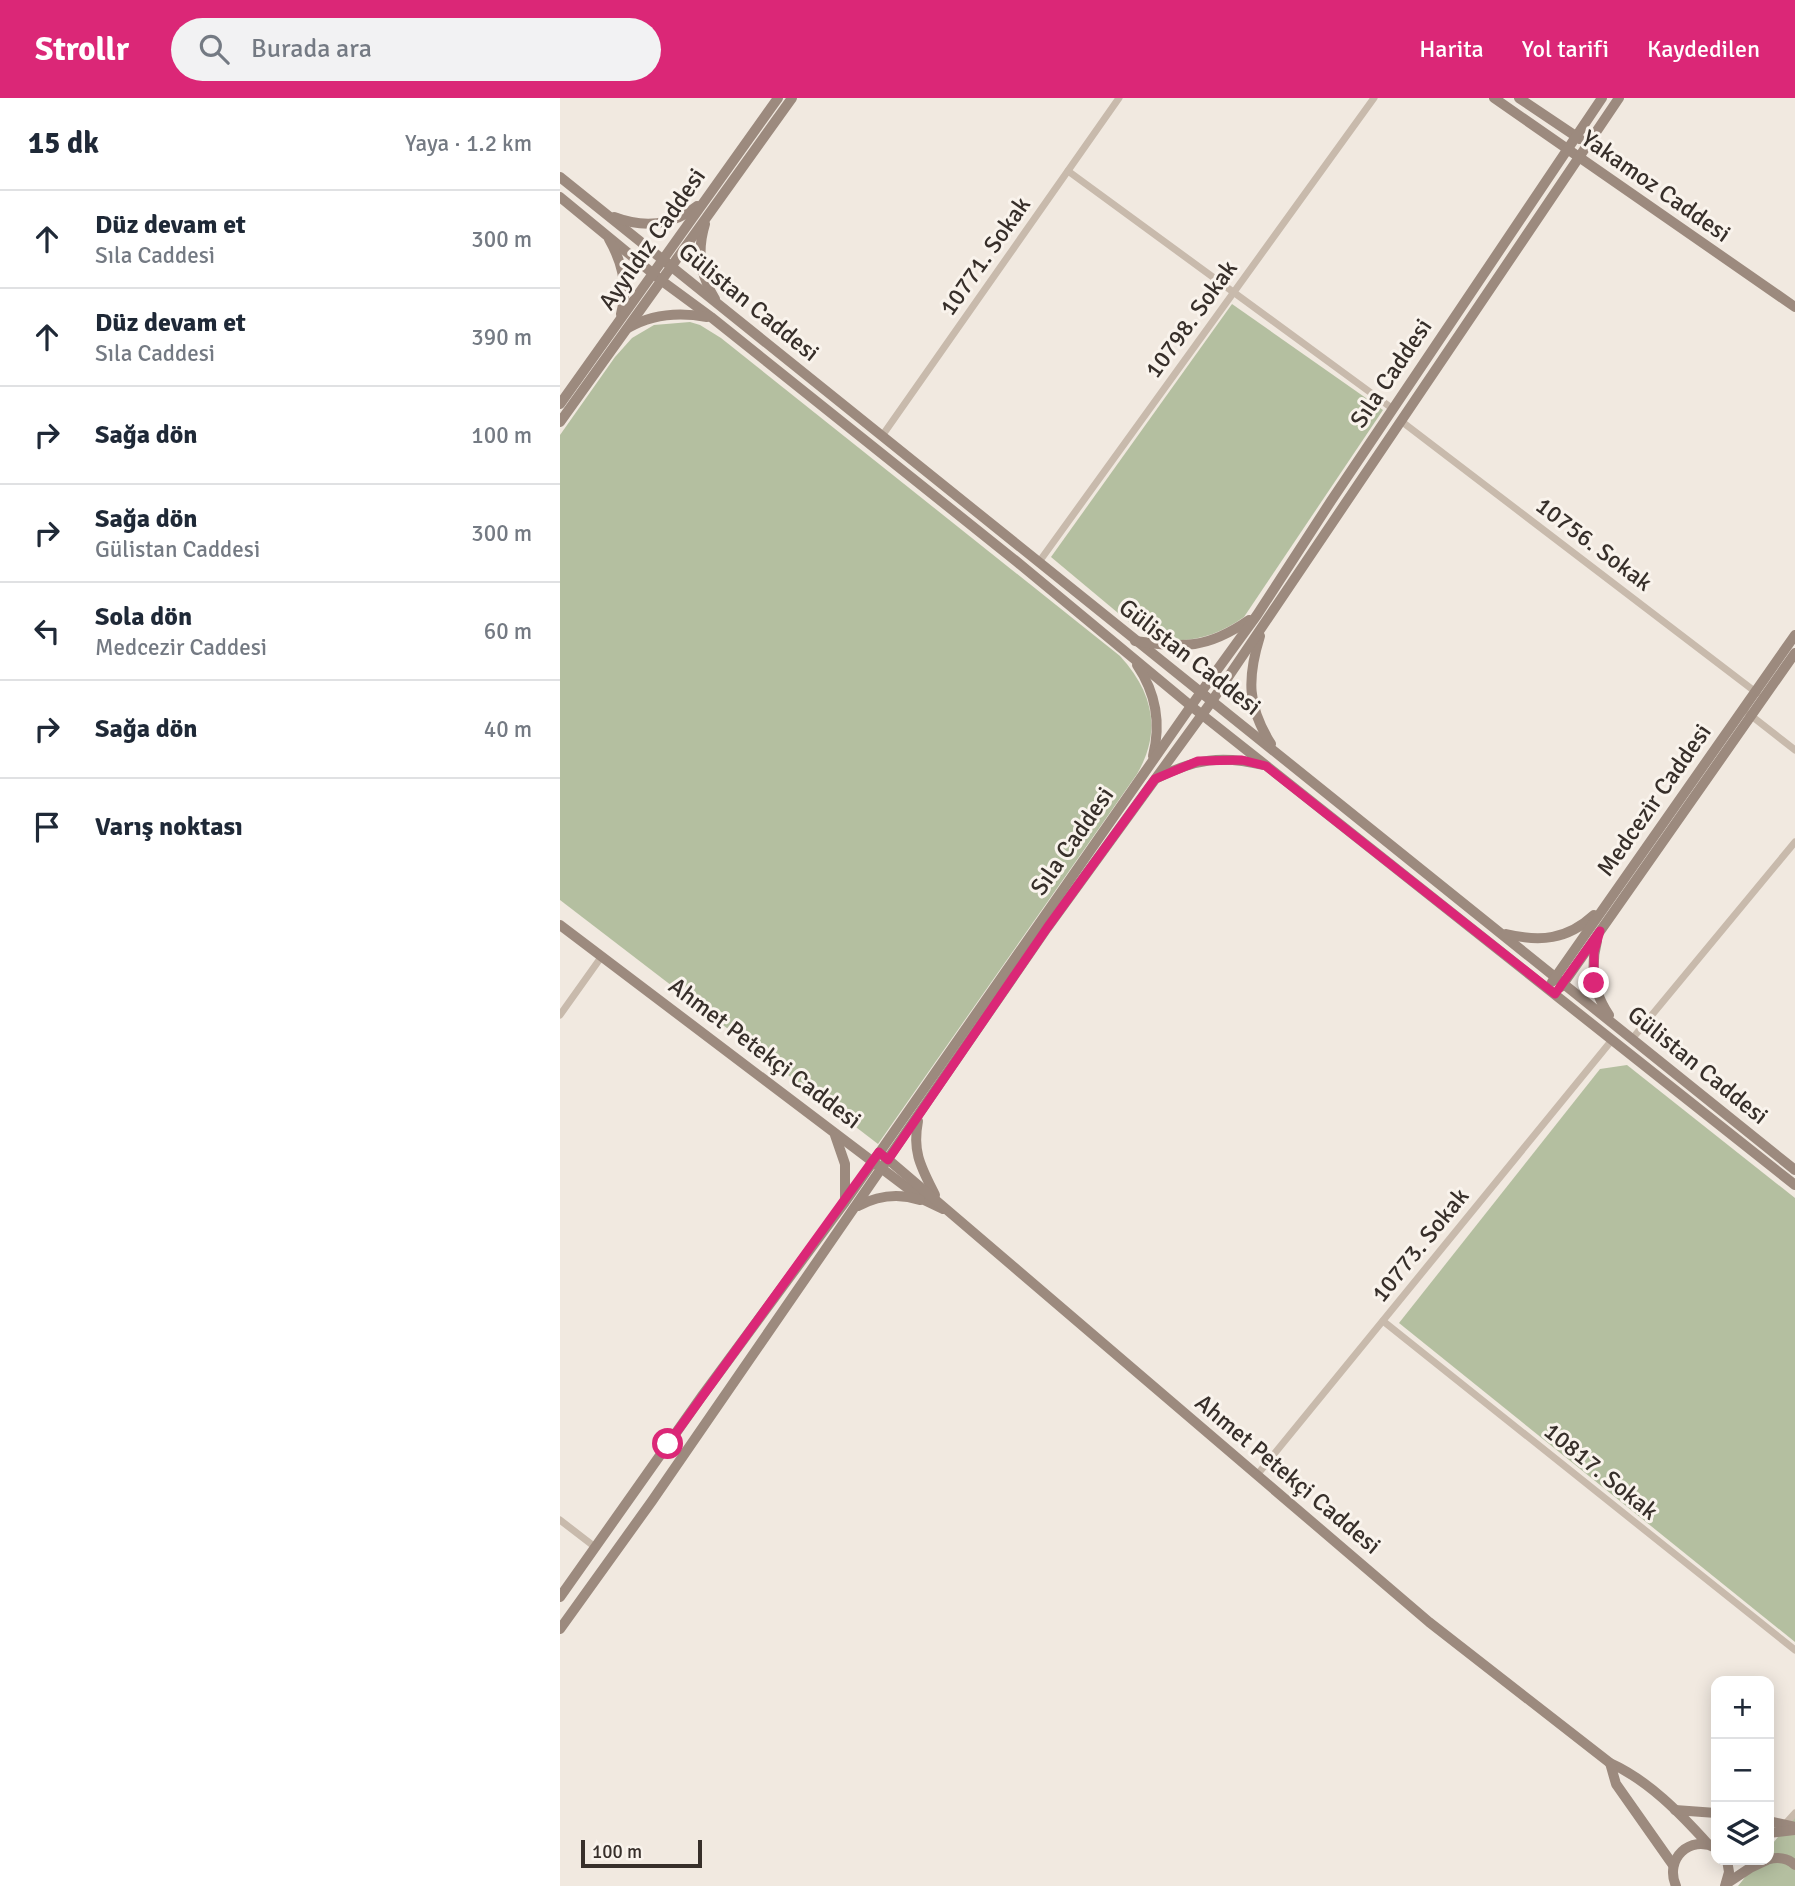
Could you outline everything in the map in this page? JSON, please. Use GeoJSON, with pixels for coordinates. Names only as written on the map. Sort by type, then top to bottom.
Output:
{"type":"FeatureCollection","features":[{"type":"Feature","properties":{"kind":"street","name":"Ayyıldız Caddesi"},"geometry":{"type":"LineString","coordinates":[[560,422],[662,260],[778,98]]}},
{"type":"Feature","properties":{"kind":"street","name":"Ayyıldız Caddesi"},"geometry":{"type":"LineString","coordinates":[[560,404],[622,325],[662,281],[792,98]]}},
{"type":"Feature","properties":{"kind":"street","name":"10771. Sokak"},"geometry":{"type":"LineString","coordinates":[[883,436],[1119,98]]}},
{"type":"Feature","properties":{"kind":"street","name":"10798. Sokak"},"geometry":{"type":"LineString","coordinates":[[1039,562],[1374,98]]}},
{"type":"Feature","properties":{"kind":"street","name":"Yakamoz Caddesi"},"geometry":{"type":"LineString","coordinates":[[1494,98],[1795,307]]}},
{"type":"Feature","properties":{"kind":"street","name":"Yakamoz Caddesi"},"geometry":{"type":"LineString","coordinates":[[1519,98],[1588,145]]}},
{"type":"Feature","properties":{"kind":"street","name":"Sıla Caddesi"},"geometry":{"type":"LineString","coordinates":[[560,1597],[845,1202],[920,1114],[1047,928],[1212,701],[1393,409],[1602,98]]}},
{"type":"Feature","properties":{"kind":"street"},"geometry":{"type":"LineString","coordinates":[[1276,752],[1261,729],[1249,684],[1261,619],[1401,421],[1619,98]]}},
{"type":"Feature","properties":{"kind":"street"},"geometry":{"type":"LineString","coordinates":[[1068,171],[1393,409]]}},
{"type":"Feature","properties":{"kind":"street","name":"Gülistan Caddesi"},"geometry":{"type":"LineString","coordinates":[[560,177],[1795,1170]]}},
{"type":"Feature","properties":{"kind":"street","name":"Gülistan Caddesi"},"geometry":{"type":"LineString","coordinates":[[560,197],[1191,706],[1795,1185]]}},
{"type":"Feature","properties":{"kind":"street"},"geometry":{"type":"LineString","coordinates":[[602,212],[627,222],[661,223],[682,217],[707,197]]}},
{"type":"Feature","properties":{"kind":"street"},"geometry":{"type":"LineString","coordinates":[[707,218],[701,260],[706,283],[721,307]]}},
{"type":"Feature","properties":{"kind":"street"},"geometry":{"type":"LineString","coordinates":[[606,233],[623,272],[622,325],[664,315],[691,314],[711,317]]}},
{"type":"Feature","properties":{"kind":"street","name":"10756. Sokak"},"geometry":{"type":"LineString","coordinates":[[1401,421],[1759,695]]}},
{"type":"Feature","properties":{"kind":"street"},"geometry":{"type":"LineString","coordinates":[[1134,641],[1190,646],[1213,640],[1261,619]]}},
{"type":"Feature","properties":{"kind":"street","name":"Sıla Caddesi"},"geometry":{"type":"LineString","coordinates":[[560,1629],[855,1208],[881,1161],[1191,706],[1261,619]]}},
{"type":"Feature","properties":{"kind":"street","name":"Medcezir Caddesi"},"geometry":{"type":"LineString","coordinates":[[1551,991],[1600,931],[1759,695],[1795,635]]}},
{"type":"Feature","properties":{"kind":"street","name":"Medcezir Caddesi"},"geometry":{"type":"LineString","coordinates":[[1759,695],[1795,653]]}},
{"type":"Feature","properties":{"kind":"street"},"geometry":{"type":"LineString","coordinates":[[1129,655],[1148,683],[1155,705],[1156,741],[1150,766]]}},
{"type":"Feature","properties":{"kind":"street"},"geometry":{"type":"LineString","coordinates":[[1747,713],[1795,750]]}},
{"type":"Feature","properties":{"kind":"street","name":"Medcezir Caddesi"},"geometry":{"type":"LineString","coordinates":[[1560,980],[1609,901],[1747,713]]}},
{"type":"Feature","properties":{"kind":"street"},"geometry":{"type":"LineString","coordinates":[[1155,779],[1198,761],[1242,760],[1266,766]]}},
{"type":"Feature","properties":{"kind":"street"},"geometry":{"type":"LineString","coordinates":[[1632,1039],[1795,842]]}},
{"type":"Feature","properties":{"kind":"street"},"geometry":{"type":"LineString","coordinates":[[1502,933],[1531,939],[1563,935],[1589,920],[1609,901]]}},
{"type":"Feature","properties":{"kind":"street","name":"Ahmet Petekçi Caddesi"},"geometry":{"type":"LineString","coordinates":[[560,925],[831,1130],[881,1161],[946,1210],[1429,1622],[1609,1763],[1627,1771],[1711,1844]]}},
{"type":"Feature","properties":{"kind":"street"},"geometry":{"type":"LineString","coordinates":[[1600,931],[1594,952],[1594,983],[1601,1002],[1616,1026]]}},
{"type":"Feature","properties":{"kind":"street"},"geometry":{"type":"LineString","coordinates":[[560,1015],[602,956]]}},
{"type":"Feature","properties":{"kind":"street","name":"10773. Sokak"},"geometry":{"type":"LineString","coordinates":[[1257,1475],[1612,1040]]}},
{"type":"Feature","properties":{"kind":"street"},"geometry":{"type":"LineString","coordinates":[[920,1114],[914,1139],[935,1203]]}},
{"type":"Feature","properties":{"kind":"street"},"geometry":{"type":"LineString","coordinates":[[831,1130],[839,1142],[845,1164],[845,1202]]}},
{"type":"Feature","properties":{"kind":"street"},"geometry":{"type":"LineString","coordinates":[[855,1208],[868,1201],[898,1196],[935,1203]]}},
{"type":"Feature","properties":{"kind":"street","name":"10817. Sokak"},"geometry":{"type":"LineString","coordinates":[[1383,1321],[1795,1650]]}},
{"type":"Feature","properties":{"kind":"street"},"geometry":{"type":"LineString","coordinates":[[560,1520],[595,1547]]}},
{"type":"Feature","properties":{"kind":"street","name":"Ahmet Petekçi Caddesi"},"geometry":{"type":"LineString","coordinates":[[1609,1763],[1616,1784],[1673,1868]]}},
{"type":"Feature","properties":{"kind":"street"},"geometry":{"type":"LineString","coordinates":[[1675,1810],[1711,1812]]}},
{"type":"Feature","properties":{"kind":"street"},"geometry":{"type":"LineString","coordinates":[[1792,1827],[1795,1813]]}},
{"type":"Feature","properties":{"kind":"street"},"geometry":{"type":"LineString","coordinates":[[1774,1822],[1792,1827]]}},
{"type":"Feature","properties":{"kind":"street"},"geometry":{"type":"LineString","coordinates":[[1774,1832],[1792,1827]]}},
{"type":"Feature","properties":{"kind":"street"},"geometry":{"type":"LineString","coordinates":[[1669,1886],[1679,1854],[1689,1846],[1711,1846]]}},
{"type":"Feature","properties":{"kind":"street"},"geometry":{"type":"LineString","coordinates":[[1774,1859],[1781,1858],[1795,1865]]}},
{"type":"Feature","properties":{"kind":"street"},"geometry":{"type":"LineString","coordinates":[[1726,1885],[1728,1865]]}},
{"type":"Feature","properties":{"kind":"street"},"geometry":{"type":"LineString","coordinates":[[1726,1885],[1758,1865]]}},
{"type":"Feature","properties":{"kind":"street"},"geometry":{"type":"LineString","coordinates":[[1673,1868],[1676,1886]]}},
{"type":"Feature","properties":{"kind":"green space"},"geometry":{"type":"Polygon","coordinates":[[[1232,304],[1383,410],[1244,617],[1219,632],[1205,636],[1163,639],[1136,628],[1051,557],[1232,304]]]}},
{"type":"Feature","properties":{"kind":"green space"},"geometry":{"type":"Polygon","coordinates":[[[690,322],[721,338],[1120,656],[1140,684],[1150,712],[1150,742],[1137,774],[878,1144],[560,900],[560,435],[615,357],[632,338],[654,325],[690,322]]]}},
{"type":"Feature","properties":{"kind":"green space"},"geometry":{"type":"Polygon","coordinates":[[[1627,1065],[1795,1198],[1795,1642],[1399,1323],[1600,1069],[1627,1065]]]}},
{"type":"Feature","properties":{"kind":"green space"},"geometry":{"type":"Polygon","coordinates":[[[1795,1816],[1795,1886],[1738,1886],[1755,1865],[1774,1865],[1774,1842],[1795,1816]]]}},
{"type":"Feature","properties":{"kind":"route"},"geometry":{"type":"LineString","coordinates":[[668,1444],[879,1152],[888,1160],[1047,928],[1155,779],[1173,770],[1198,761],[1221,759],[1242,760],[1266,766],[1555,994],[1600,931],[1594,952],[1594,983]]}}]}
